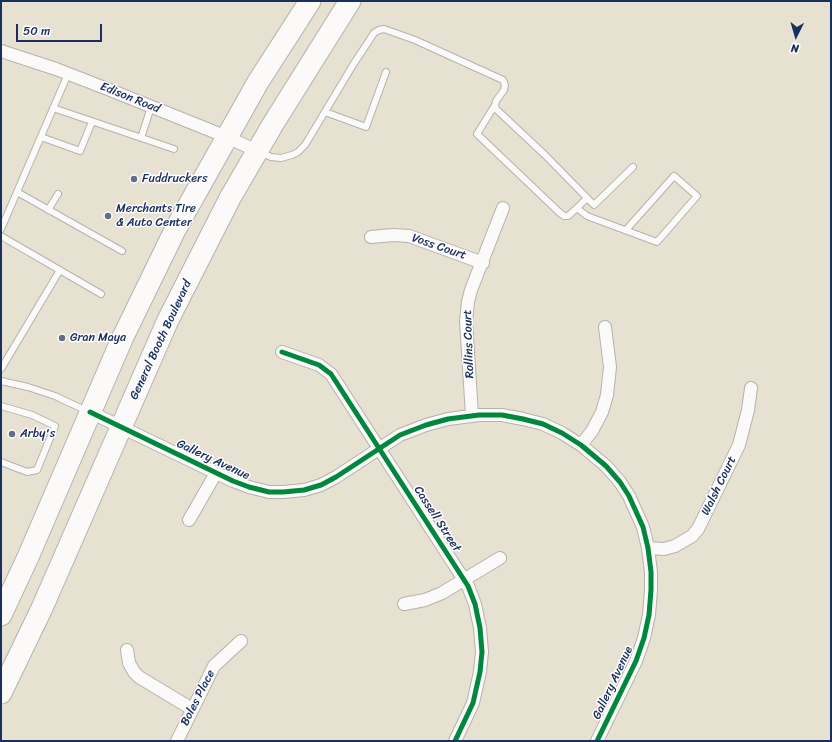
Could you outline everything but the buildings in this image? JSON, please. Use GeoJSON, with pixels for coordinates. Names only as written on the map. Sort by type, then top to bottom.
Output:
{"type":"FeatureCollection","features":[{"type":"Feature","properties":{"kind":"highway"},"geometry":{"type":"LineString","coordinates":[[1,615],[28,557],[122,339],[176,228],[258,82],[310,1]]}},
{"type":"Feature","properties":{"kind":"highway","name":"General Booth Boulevard"},"geometry":{"type":"LineString","coordinates":[[1,694],[42,608],[168,320],[230,198],[257,151],[350,1]]}},
{"type":"Feature","properties":{"kind":"street","name":"Edison Road"},"geometry":{"type":"LineString","coordinates":[[1,51],[68,74],[227,137],[257,151]]}},
{"type":"Feature","properties":{"kind":"street","name":"Rollins Court"},"geometry":{"type":"LineString","coordinates":[[472,415],[466,321],[468,302],[471,290],[503,208]]}},
{"type":"Feature","properties":{"kind":"street","name":"Voss Court"},"geometry":{"type":"LineString","coordinates":[[371,237],[393,235],[409,236],[483,262]]}},
{"type":"Feature","properties":{"kind":"street"},"geometry":{"type":"LineString","coordinates":[[581,445],[596,424],[602,412],[607,395],[610,367],[605,327]]}},
{"type":"Feature","properties":{"kind":"street","name":"Cassell Street"},"geometry":{"type":"LineString","coordinates":[[282,352],[319,365],[331,374],[465,580],[475,604],[480,628],[482,652],[477,688],[455,741]]}},
{"type":"Feature","properties":{"kind":"street","name":"Walsh Court"},"geometry":{"type":"LineString","coordinates":[[648,548],[664,549],[675,546],[692,536],[698,529],[739,445],[748,410],[751,388]]}},
{"type":"Feature","properties":{"kind":"street","name":"Gallery Avenue"},"geometry":{"type":"LineString","coordinates":[[90,412],[216,473],[249,487],[283,492],[304,490],[321,485],[336,477],[400,435],[426,425],[472,415],[502,415],[523,418],[556,430],[581,445],[606,466],[626,492],[643,527],[648,548],[651,572],[649,614],[644,638],[636,662],[597,741]]}},
{"type":"Feature","properties":{"kind":"street"},"geometry":{"type":"LineString","coordinates":[[190,520],[216,473]]}},
{"type":"Feature","properties":{"kind":"street"},"geometry":{"type":"LineString","coordinates":[[404,604],[431,598],[442,593],[500,558]]}},
{"type":"Feature","properties":{"kind":"street","name":"Boles Place"},"geometry":{"type":"LineString","coordinates":[[177,741],[214,666],[241,641]]}},
{"type":"Feature","properties":{"kind":"street"},"geometry":{"type":"LineString","coordinates":[[127,650],[129,664],[139,677],[192,709]]}},
{"type":"Feature","properties":{"kind":"lane"},"geometry":{"type":"LineString","coordinates":[[257,151],[272,157],[281,158],[298,152],[305,145],[374,33],[384,29],[415,40],[503,80],[505,85],[504,90],[496,100],[495,105],[477,134],[564,216],[568,216],[587,198]]}},
{"type":"Feature","properties":{"kind":"lane"},"geometry":{"type":"LineString","coordinates":[[325,112],[366,127],[386,72]]}},
{"type":"Feature","properties":{"kind":"lane"},"geometry":{"type":"LineString","coordinates":[[1,229],[68,74]]}},
{"type":"Feature","properties":{"kind":"lane"},"geometry":{"type":"LineString","coordinates":[[495,105],[496,109],[545,155],[594,205],[633,167]]}},
{"type":"Feature","properties":{"kind":"lane"},"geometry":{"type":"LineString","coordinates":[[141,138],[151,107]]}},
{"type":"Feature","properties":{"kind":"lane"},"geometry":{"type":"LineString","coordinates":[[53,108],[174,149]]}},
{"type":"Feature","properties":{"kind":"lane"},"geometry":{"type":"LineString","coordinates":[[41,137],[80,150],[92,122]]}},
{"type":"Feature","properties":{"kind":"lane"},"geometry":{"type":"LineString","coordinates":[[577,208],[587,216],[657,242],[697,196],[674,176],[626,230]]}},
{"type":"Feature","properties":{"kind":"lane"},"geometry":{"type":"LineString","coordinates":[[17,192],[122,251]]}},
{"type":"Feature","properties":{"kind":"lane"},"geometry":{"type":"LineString","coordinates":[[48,210],[58,194]]}},
{"type":"Feature","properties":{"kind":"lane"},"geometry":{"type":"LineString","coordinates":[[1,236],[101,294]]}},
{"type":"Feature","properties":{"kind":"lane"},"geometry":{"type":"LineString","coordinates":[[1,369],[60,270]]}},
{"type":"Feature","properties":{"kind":"lane"},"geometry":{"type":"LineString","coordinates":[[1,381],[28,387],[55,396],[90,412]]}},
{"type":"Feature","properties":{"kind":"lane"},"geometry":{"type":"LineString","coordinates":[[1,406],[32,415],[55,426],[37,470],[26,472],[1,462]]}},
{"type":"Feature","properties":{"kind":"cycle path"},"geometry":{"type":"LineString","coordinates":[[282,352],[319,365],[331,374],[468,586],[475,604],[480,628],[482,652],[480,672],[473,703],[455,741]]}},
{"type":"Feature","properties":{"kind":"cycle path"},"geometry":{"type":"LineString","coordinates":[[90,412],[233,481],[269,492],[304,490],[321,485],[336,477],[400,435],[426,425],[448,419],[479,415],[502,415],[523,419],[543,424],[562,433],[581,445],[606,466],[620,482],[629,496],[643,527],[648,548],[651,572],[649,615],[644,638],[636,661],[597,741]]}},
{"type":"Feature","properties":{"kind":"place","name":"Fuddruckers"},"geometry":{"type":"Point","coordinates":[134,179]}},
{"type":"Feature","properties":{"kind":"place","name":"Merchants Tire & Auto Center"},"geometry":{"type":"Point","coordinates":[108,216]}},
{"type":"Feature","properties":{"kind":"place","name":"Gran Maya"},"geometry":{"type":"Point","coordinates":[62,338]}},
{"type":"Feature","properties":{"kind":"place","name":"Arby's"},"geometry":{"type":"Point","coordinates":[12,434]}}]}
